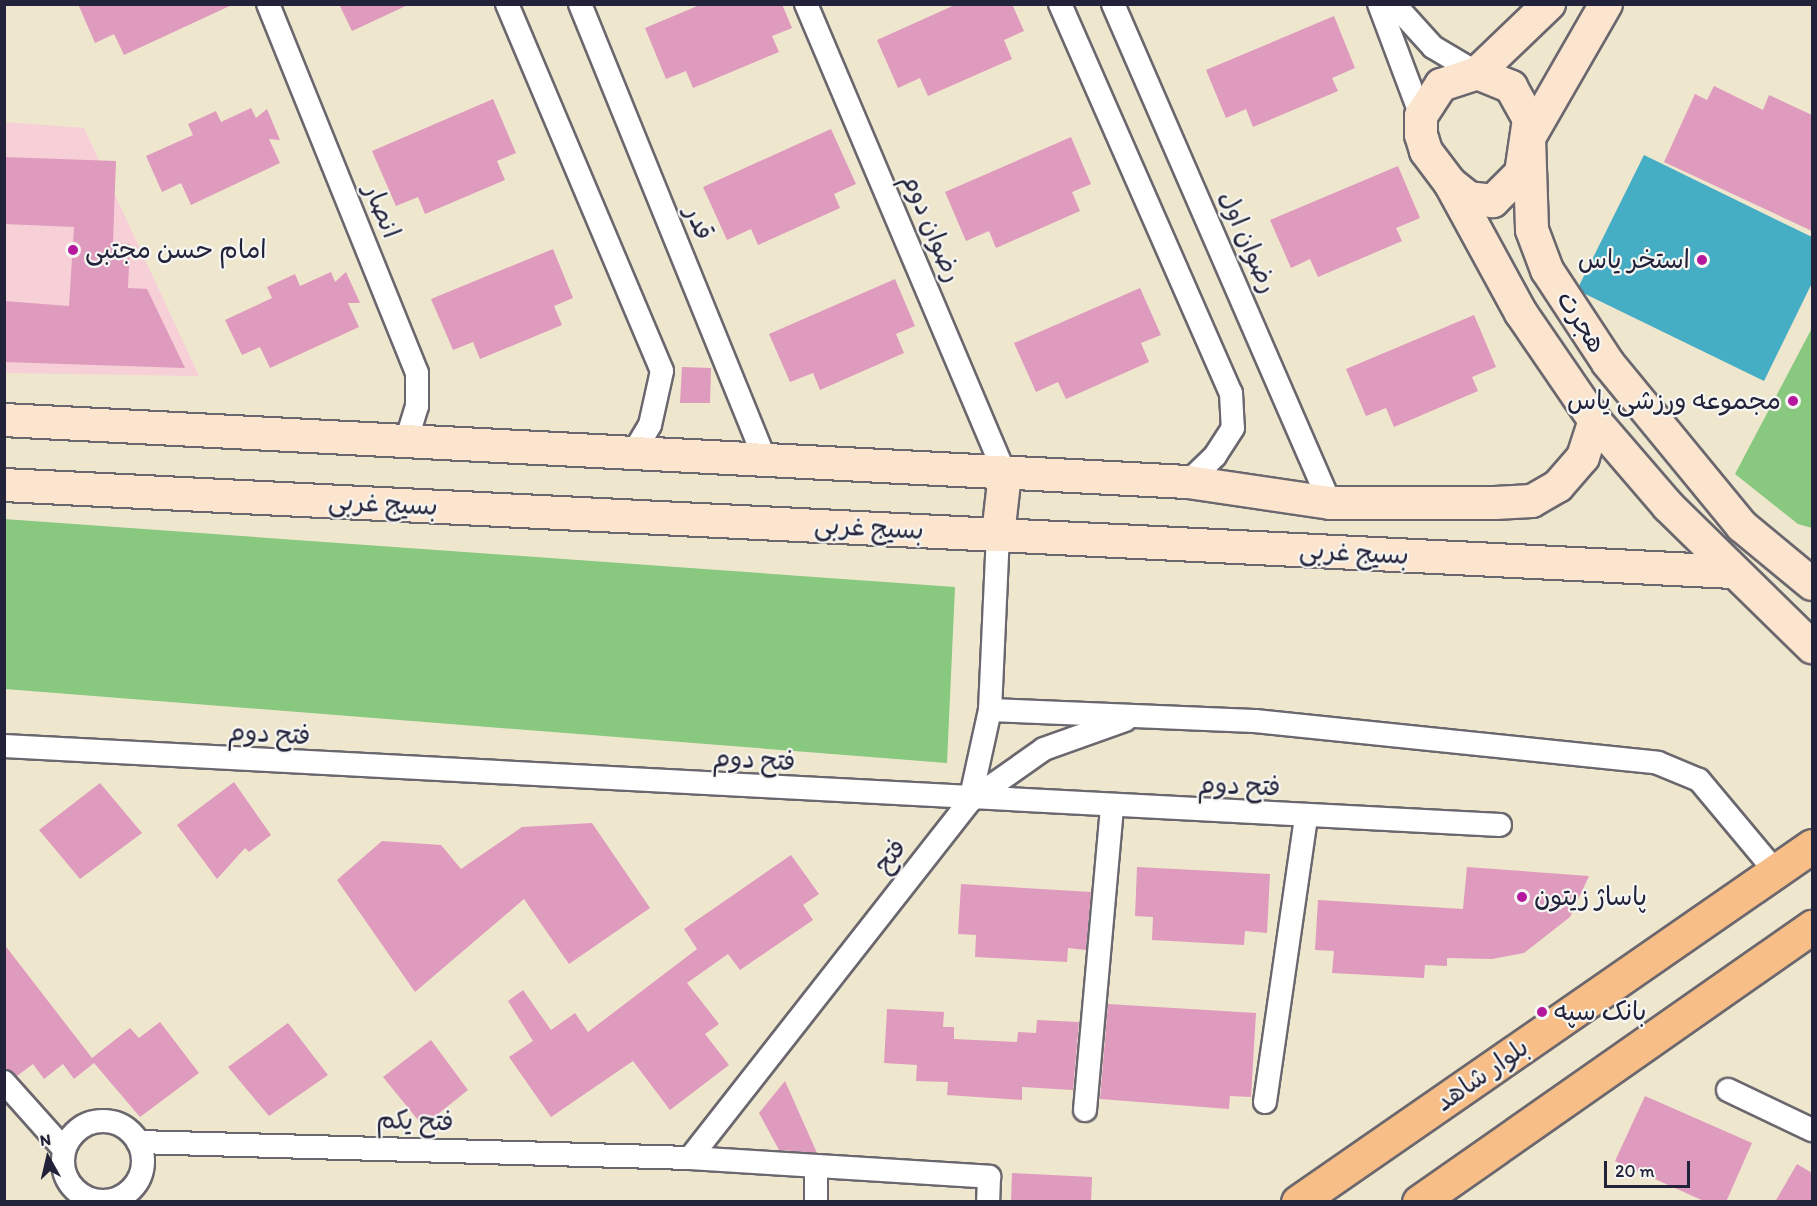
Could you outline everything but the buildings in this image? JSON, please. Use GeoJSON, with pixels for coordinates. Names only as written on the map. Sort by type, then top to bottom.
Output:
{"type":"FeatureCollection","features":[{"type":"Feature","properties":{"kind":"main road"},"geometry":{"type":"LineString","coordinates":[[1477,73],[1511,87],[1523,101],[1529,138],[1521,173],[1493,201],[1469,198],[1450,183],[1426,151],[1421,116],[1441,85],[1477,73],[1549,4]]}},
{"type":"Feature","properties":{"kind":"main road","name":"هجرت"},"geometry":{"type":"LineString","coordinates":[[1606,4],[1529,138],[1528,207],[1547,270],[1608,363],[1696,474],[1742,526],[1812,584]]}},
{"type":"Feature","properties":{"kind":"main road","name":"هجرت"},"geometry":{"type":"LineString","coordinates":[[1450,183],[1521,313],[1595,421],[1733,572],[1812,647]]}},
{"type":"Feature","properties":{"kind":"main road","name":"بسیج غربی"},"geometry":{"type":"LineString","coordinates":[[4,420],[634,452],[766,463],[1188,482],[1330,502],[1532,501],[1558,486],[1583,457],[1595,421]]}},
{"type":"Feature","properties":{"kind":"main road"},"geometry":{"type":"LineString","coordinates":[[998,535],[1005,474]]}},
{"type":"Feature","properties":{"kind":"main road","name":"بسیج غربی"},"geometry":{"type":"LineString","coordinates":[[4,485],[1733,572]]}},
{"type":"Feature","properties":{"kind":"main road","name":"بلوار شاهد"},"geometry":{"type":"LineString","coordinates":[[1298,1202],[1812,846]]}},
{"type":"Feature","properties":{"kind":"main road"},"geometry":{"type":"LineString","coordinates":[[1419,1202],[1812,927]]}},
{"type":"Feature","properties":{"kind":"street","name":"انصار"},"geometry":{"type":"LineString","coordinates":[[268,4],[417,373],[417,406],[406,442]]}},
{"type":"Feature","properties":{"kind":"street"},"geometry":{"type":"LineString","coordinates":[[507,4],[662,371],[650,425],[634,452]]}},
{"type":"Feature","properties":{"kind":"street","name":"قدر"},"geometry":{"type":"LineString","coordinates":[[580,4],[766,463]]}},
{"type":"Feature","properties":{"kind":"street","name":"رضوان دوم"},"geometry":{"type":"LineString","coordinates":[[806,4],[1005,474]]}},
{"type":"Feature","properties":{"kind":"street"},"geometry":{"type":"LineString","coordinates":[[1060,4],[1231,393],[1233,428],[1215,456],[1188,482]]}},
{"type":"Feature","properties":{"kind":"street","name":"رضوان اول"},"geometry":{"type":"LineString","coordinates":[[1113,4],[1330,502]]}},
{"type":"Feature","properties":{"kind":"street"},"geometry":{"type":"LineString","coordinates":[[1379,4],[1421,116]]}},
{"type":"Feature","properties":{"kind":"street"},"geometry":{"type":"LineString","coordinates":[[1394,4],[1433,47],[1477,73]]}},
{"type":"Feature","properties":{"kind":"street","name":"فتح"},"geometry":{"type":"LineString","coordinates":[[690,1158],[970,801],[990,710],[998,535]]}},
{"type":"Feature","properties":{"kind":"street"},"geometry":{"type":"LineString","coordinates":[[990,710],[1138,716],[1418,734],[1658,763],[1699,780],[1776,872]]}},
{"type":"Feature","properties":{"kind":"street"},"geometry":{"type":"LineString","coordinates":[[970,801],[1044,749],[1138,716]]}},
{"type":"Feature","properties":{"kind":"street","name":"فتح دوم"},"geometry":{"type":"LineString","coordinates":[[4,746],[1112,809],[1500,825]]}},
{"type":"Feature","properties":{"kind":"street"},"geometry":{"type":"LineString","coordinates":[[1085,1110],[1112,809]]}},
{"type":"Feature","properties":{"kind":"street"},"geometry":{"type":"LineString","coordinates":[[1264,1101],[1306,817]]}},
{"type":"Feature","properties":{"kind":"street"},"geometry":{"type":"LineString","coordinates":[[4,1082],[64,1149],[66,1177],[84,1197],[97,1201],[121,1197],[139,1179],[138,1142],[131,1131],[107,1121],[81,1128],[64,1149]]}},
{"type":"Feature","properties":{"kind":"street"},"geometry":{"type":"LineString","coordinates":[[1728,1090],[1812,1130]]}},
{"type":"Feature","properties":{"kind":"street","name":"فتح یکم"},"geometry":{"type":"LineString","coordinates":[[138,1142],[690,1158],[989,1177],[988,1202]]}},
{"type":"Feature","properties":{"kind":"street"},"geometry":{"type":"LineString","coordinates":[[816,1166],[816,1202]]}},
{"type":"Feature","properties":{"kind":"shaded area","name":"امام حسن مجتبی"},"geometry":{"type":"Polygon","coordinates":[[[4,122],[84,128],[199,376],[5,373],[4,122]]]}},
{"type":"Feature","properties":{"kind":"green space","name":"مجموعه ورزشی یاس"},"geometry":{"type":"Polygon","coordinates":[[[1812,328],[1812,528],[1798,524],[1735,474],[1812,328]]]}},
{"type":"Feature","properties":{"kind":"green space"},"geometry":{"type":"Polygon","coordinates":[[[4,519],[955,587],[947,763],[5,689],[4,519]]]}},
{"type":"Feature","properties":{"kind":"water","name":"استخر یاس"},"geometry":{"type":"Polygon","coordinates":[[[1644,155],[1812,237],[1812,283],[1764,381],[1577,290],[1644,155]]]}},
{"type":"Feature","properties":{"kind":"place","name":"امام حسن مجتبی"},"geometry":{"type":"Point","coordinates":[73,250]}},
{"type":"Feature","properties":{"kind":"place","name":"استخر یاس"},"geometry":{"type":"Point","coordinates":[1702,260]}},
{"type":"Feature","properties":{"kind":"place","name":"مجموعه ورزشی یاس"},"geometry":{"type":"Point","coordinates":[1793,401]}},
{"type":"Feature","properties":{"kind":"place","name":"پاساژ زیتون"},"geometry":{"type":"Point","coordinates":[1522,897]}},
{"type":"Feature","properties":{"kind":"place","name":"بانک سپه"},"geometry":{"type":"Point","coordinates":[1542,1012]}}]}
